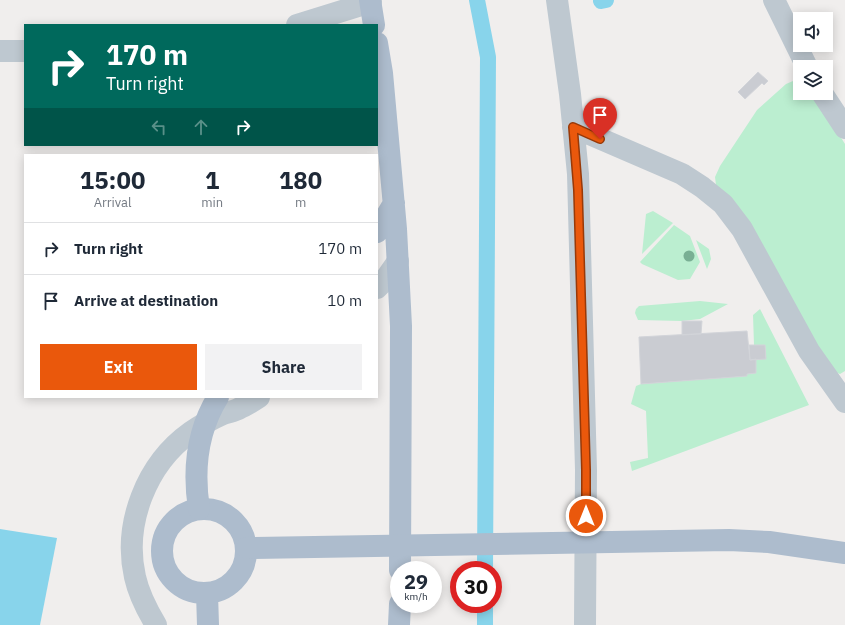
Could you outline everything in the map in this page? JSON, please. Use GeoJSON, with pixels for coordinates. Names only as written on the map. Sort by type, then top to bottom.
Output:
{"type":"FeatureCollection","features":[{"type":"Feature","properties":{"kind":"main road"},"geometry":{"type":"LineString","coordinates":[[370,1],[374,24]]}},
{"type":"Feature","properties":{"kind":"main road"},"geometry":{"type":"LineString","coordinates":[[378,49],[382,73],[394,203],[401,326],[400,561]]}},
{"type":"Feature","properties":{"kind":"main road"},"geometry":{"type":"LineString","coordinates":[[378,230],[394,203]]}},
{"type":"Feature","properties":{"kind":"main road"},"geometry":{"type":"LineString","coordinates":[[199,509],[196,490],[198,452],[202,433],[218,398]]}},
{"type":"Feature","properties":{"kind":"main road"},"geometry":{"type":"LineString","coordinates":[[209,508],[228,515],[241,529],[247,548],[244,567],[239,575],[225,588],[207,593],[193,591],[180,585],[168,572],[162,555],[162,545],[169,528],[182,515],[199,509],[209,508]]}},
{"type":"Feature","properties":{"kind":"main road"},"geometry":{"type":"LineString","coordinates":[[247,548],[729,540],[782,544],[845,553]]}},
{"type":"Feature","properties":{"kind":"main road"},"geometry":{"type":"LineString","coordinates":[[207,593],[208,625]]}},
{"type":"Feature","properties":{"kind":"main road"},"geometry":{"type":"LineString","coordinates":[[400,613],[400,625]]}},
{"type":"Feature","properties":{"kind":"street"},"geometry":{"type":"LineString","coordinates":[[558,0],[578,174],[586,470],[585,625]]}},
{"type":"Feature","properties":{"kind":"street"},"geometry":{"type":"LineString","coordinates":[[774,0],[804,60]]}},
{"type":"Feature","properties":{"kind":"street"},"geometry":{"type":"LineString","coordinates":[[300,24],[370,1]]}},
{"type":"Feature","properties":{"kind":"street"},"geometry":{"type":"LineString","coordinates":[[0,51],[24,51]]}},
{"type":"Feature","properties":{"kind":"street"},"geometry":{"type":"LineString","coordinates":[[827,100],[845,128]]}},
{"type":"Feature","properties":{"kind":"street"},"geometry":{"type":"LineString","coordinates":[[573,127],[682,174],[702,187],[723,204],[742,229],[808,351],[844,397]]}},
{"type":"Feature","properties":{"kind":"street"},"geometry":{"type":"LineString","coordinates":[[378,287],[384,282],[398,261]]}},
{"type":"Feature","properties":{"kind":"street"},"geometry":{"type":"LineString","coordinates":[[156,625],[140,594],[133,560],[132,542],[134,525],[144,490],[163,458],[190,432],[205,422],[240,409],[256,398]]}},
{"type":"Feature","properties":{"kind":"green space"},"geometry":{"type":"Polygon","coordinates":[[[793,81],[793,100],[817,100],[845,144],[845,371],[840,374],[833,371],[716,185],[715,177],[720,166],[757,110],[786,84],[793,81]]]}},
{"type":"Feature","properties":{"kind":"green space"},"geometry":{"type":"Polygon","coordinates":[[[653,211],[673,223],[642,254],[646,214],[653,211]]]}},
{"type":"Feature","properties":{"kind":"green space"},"geometry":{"type":"Polygon","coordinates":[[[674,225],[690,236],[700,262],[690,279],[678,280],[640,262],[674,225]]]}},
{"type":"Feature","properties":{"kind":"green space"},"geometry":{"type":"Polygon","coordinates":[[[696,240],[709,249],[711,259],[707,269],[696,240]]]}},
{"type":"Feature","properties":{"kind":"green space"},"geometry":{"type":"Polygon","coordinates":[[[700,301],[728,304],[700,319],[682,321],[638,320],[635,313],[639,306],[700,301]]]}},
{"type":"Feature","properties":{"kind":"green space"},"geometry":{"type":"Polygon","coordinates":[[[760,309],[809,405],[632,471],[630,462],[648,458],[646,411],[631,404],[636,386],[641,384],[747,376],[747,374],[756,373],[756,359],[766,359],[765,345],[754,345],[753,315],[760,309]]]}},
{"type":"Feature","properties":{"kind":"water"},"geometry":{"type":"Polygon","coordinates":[[[0,529],[57,538],[40,625],[0,625],[0,529]]]}},
{"type":"Feature","properties":{"kind":"building"},"geometry":{"type":"Polygon","coordinates":[[[758,72],[768,81],[764,85],[762,83],[745,99],[738,92],[758,72]]]}},
{"type":"Feature","properties":{"kind":"building"},"geometry":{"type":"Polygon","coordinates":[[[682,321],[702,321],[701,334],[682,335],[682,321]]]}},
{"type":"Feature","properties":{"kind":"building"},"geometry":{"type":"Polygon","coordinates":[[[747,331],[750,360],[756,359],[756,373],[747,374],[747,376],[641,384],[639,337],[747,331]]]}},
{"type":"Feature","properties":{"kind":"building"},"geometry":{"type":"Polygon","coordinates":[[[749,345],[765,345],[766,359],[750,360],[749,345]]]}},
{"type":"Feature","properties":{"kind":"waterway"},"geometry":{"type":"LineString","coordinates":[[477,0],[488,57],[485,561]]}},
{"type":"Feature","properties":{"kind":"waterway"},"geometry":{"type":"LineString","coordinates":[[601,1],[606,0]]}},
{"type":"Feature","properties":{"kind":"waterway"},"geometry":{"type":"LineString","coordinates":[[485,613],[485,625]]}},
{"type":"Feature","properties":{"kind":"route"},"geometry":{"type":"LineString","coordinates":[[586,516],[578,174],[573,127],[600,139]]}}]}
